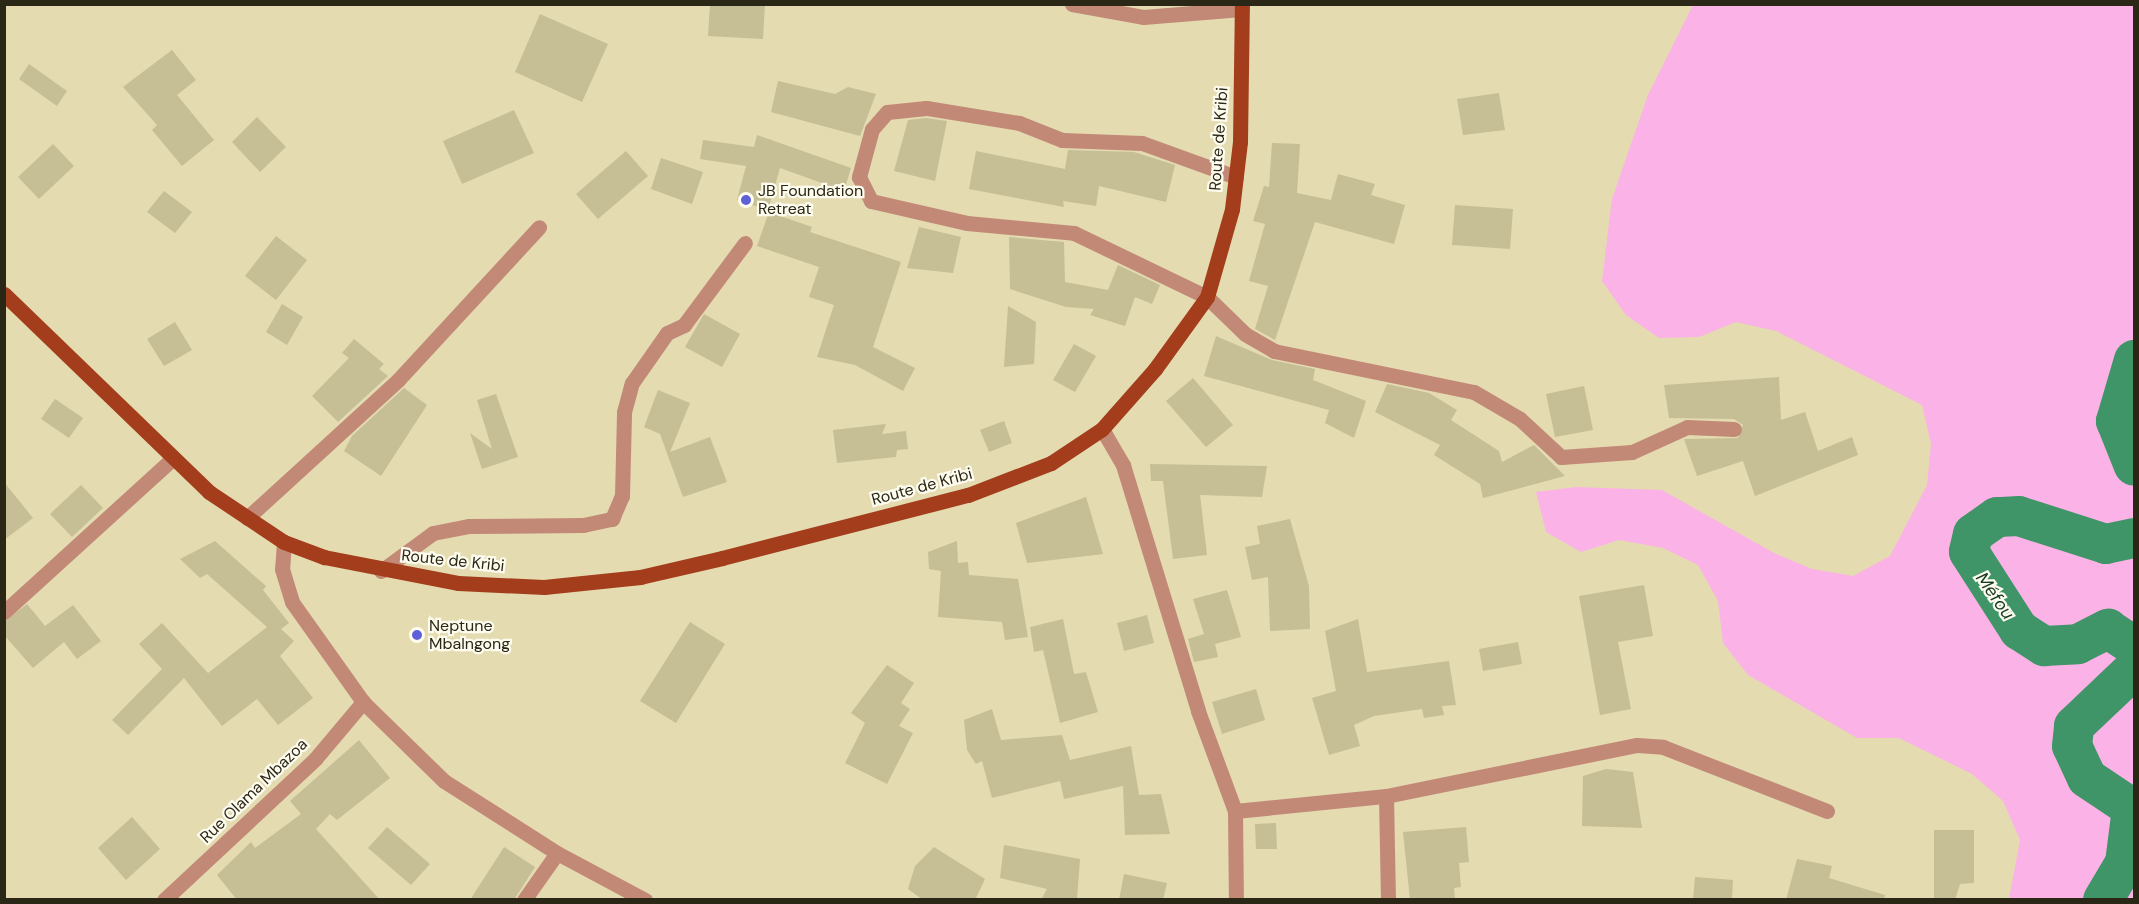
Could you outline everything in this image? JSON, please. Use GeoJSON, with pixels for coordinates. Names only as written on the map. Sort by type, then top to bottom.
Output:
{"type":"FeatureCollection","features":[{"type":"Feature","properties":{"kind":"main road","name":"Route de Kribi"},"geometry":{"type":"LineString","coordinates":[[4,294],[171,460],[247,518],[285,542],[381,571],[544,587],[640,577],[968,495],[1051,462],[1102,429],[1155,369],[1207,297],[1236,177],[1242,7]]}},
{"type":"Feature","properties":{"kind":"street"},"geometry":{"type":"LineString","coordinates":[[1072,4],[1143,17],[1242,7]]}},
{"type":"Feature","properties":{"kind":"street"},"geometry":{"type":"LineString","coordinates":[[1236,177],[1142,143],[1062,140],[1018,123],[926,108],[887,112],[872,129],[859,177],[872,201],[967,223],[1074,233],[1207,297],[1245,334],[1274,351],[1474,392],[1520,419],[1561,457],[1632,452],[1687,427],[1734,429]]}},
{"type":"Feature","properties":{"kind":"street"},"geometry":{"type":"LineString","coordinates":[[247,518],[398,380],[538,227]]}},
{"type":"Feature","properties":{"kind":"street"},"geometry":{"type":"LineString","coordinates":[[381,571],[434,533],[469,526],[583,525],[612,519],[622,496],[624,412],[632,383],[667,333],[684,325],[745,243]]}},
{"type":"Feature","properties":{"kind":"street"},"geometry":{"type":"LineString","coordinates":[[1102,429],[1123,465],[1198,711],[1235,811],[1239,899]]}},
{"type":"Feature","properties":{"kind":"street"},"geometry":{"type":"LineString","coordinates":[[4,612],[171,460]]}},
{"type":"Feature","properties":{"kind":"street"},"geometry":{"type":"LineString","coordinates":[[285,542],[282,569],[292,602],[363,702],[444,781],[557,853],[645,900]]}},
{"type":"Feature","properties":{"kind":"street","name":"Rue Olama Mbazoa"},"geometry":{"type":"LineString","coordinates":[[164,900],[315,759],[363,702]]}},
{"type":"Feature","properties":{"kind":"street"},"geometry":{"type":"LineString","coordinates":[[1235,811],[1386,796],[1637,745],[1663,747],[1827,811]]}},
{"type":"Feature","properties":{"kind":"street"},"geometry":{"type":"LineString","coordinates":[[1386,796],[1388,900]]}},
{"type":"Feature","properties":{"kind":"street"},"geometry":{"type":"LineString","coordinates":[[524,900],[557,853]]}},
{"type":"Feature","properties":{"kind":"shaded area"},"geometry":{"type":"Polygon","coordinates":[[[1693,5],[2134,5],[2134,899],[2009,899],[2020,840],[2003,801],[1972,774],[1899,738],[1857,738],[1748,675],[1723,643],[1718,601],[1698,565],[1663,548],[1619,540],[1581,552],[1546,532],[1536,492],[1576,487],[1662,490],[1774,553],[1812,569],[1853,576],[1890,556],[1927,485],[1931,444],[1922,405],[1776,331],[1736,322],[1699,337],[1659,338],[1626,315],[1602,281],[1612,199],[1648,95],[1693,5]]]}},
{"type":"Feature","properties":{"kind":"building"},"geometry":{"type":"Polygon","coordinates":[[[710,4],[765,4],[763,39],[708,36],[710,4]]]}},
{"type":"Feature","properties":{"kind":"building"},"geometry":{"type":"Polygon","coordinates":[[[540,14],[608,44],[582,102],[515,72],[540,14]]]}},
{"type":"Feature","properties":{"kind":"building"},"geometry":{"type":"Polygon","coordinates":[[[172,50],[196,80],[177,95],[214,140],[182,166],[152,130],[157,125],[123,87],[172,50]]]}},
{"type":"Feature","properties":{"kind":"building"},"geometry":{"type":"Polygon","coordinates":[[[29,64],[67,91],[57,106],[19,79],[29,64]]]}},
{"type":"Feature","properties":{"kind":"building"},"geometry":{"type":"Polygon","coordinates":[[[778,81],[835,94],[848,87],[876,94],[860,136],[771,112],[778,81]]]}},
{"type":"Feature","properties":{"kind":"building"},"geometry":{"type":"Polygon","coordinates":[[[1499,93],[1505,130],[1463,135],[1457,99],[1499,93]]]}},
{"type":"Feature","properties":{"kind":"building"},"geometry":{"type":"Polygon","coordinates":[[[514,110],[534,153],[462,184],[443,141],[514,110]]]}},
{"type":"Feature","properties":{"kind":"building"},"geometry":{"type":"Polygon","coordinates":[[[257,117],[286,147],[260,172],[232,142],[257,117]]]}},
{"type":"Feature","properties":{"kind":"building"},"geometry":{"type":"Polygon","coordinates":[[[926,118],[947,121],[935,181],[894,171],[908,120],[926,118]]]}},
{"type":"Feature","properties":{"kind":"building"},"geometry":{"type":"Polygon","coordinates":[[[757,135],[851,168],[844,191],[780,168],[768,210],[737,200],[746,166],[700,159],[703,140],[754,147],[757,135]]]}},
{"type":"Feature","properties":{"kind":"building"},"geometry":{"type":"Polygon","coordinates":[[[1272,143],[1300,144],[1297,193],[1331,200],[1338,174],[1375,184],[1371,195],[1405,205],[1394,244],[1315,222],[1275,340],[1255,329],[1268,286],[1249,281],[1265,224],[1253,221],[1264,186],[1269,187],[1272,143]]]}},
{"type":"Feature","properties":{"kind":"building"},"geometry":{"type":"Polygon","coordinates":[[[53,144],[74,166],[39,199],[18,177],[53,144]]]}},
{"type":"Feature","properties":{"kind":"building"},"geometry":{"type":"Polygon","coordinates":[[[1068,150],[1134,152],[1175,165],[1166,202],[1099,186],[1096,206],[1063,201],[1064,207],[969,189],[976,151],[1065,169],[1068,150]]]}},
{"type":"Feature","properties":{"kind":"building"},"geometry":{"type":"Polygon","coordinates":[[[626,151],[648,176],[598,219],[576,194],[626,151]]]}},
{"type":"Feature","properties":{"kind":"building"},"geometry":{"type":"Polygon","coordinates":[[[661,158],[703,172],[692,204],[651,189],[661,158]]]}},
{"type":"Feature","properties":{"kind":"building"},"geometry":{"type":"Polygon","coordinates":[[[164,191],[192,212],[175,233],[147,212],[164,191]]]}},
{"type":"Feature","properties":{"kind":"building"},"geometry":{"type":"Polygon","coordinates":[[[1455,205],[1513,209],[1510,249],[1452,245],[1455,205]]]}},
{"type":"Feature","properties":{"kind":"building"},"geometry":{"type":"Polygon","coordinates":[[[769,212],[812,227],[810,232],[901,262],[873,347],[915,368],[903,391],[855,365],[817,357],[834,305],[809,297],[819,267],[757,246],[769,212]]]}},
{"type":"Feature","properties":{"kind":"building"},"geometry":{"type":"Polygon","coordinates":[[[919,227],[961,237],[953,273],[907,268],[919,227]]]}},
{"type":"Feature","properties":{"kind":"building"},"geometry":{"type":"Polygon","coordinates":[[[276,236],[307,260],[276,300],[245,276],[276,236]]]}},
{"type":"Feature","properties":{"kind":"building"},"geometry":{"type":"Polygon","coordinates":[[[1009,237],[1064,242],[1065,282],[1108,290],[1118,265],[1160,285],[1152,304],[1135,297],[1125,326],[1090,315],[1094,309],[1066,307],[1010,289],[1009,237]]]}},
{"type":"Feature","properties":{"kind":"building"},"geometry":{"type":"Polygon","coordinates":[[[282,304],[303,317],[287,345],[266,332],[282,304]]]}},
{"type":"Feature","properties":{"kind":"building"},"geometry":{"type":"Polygon","coordinates":[[[1008,306],[1036,322],[1034,364],[1004,367],[1008,306]]]}},
{"type":"Feature","properties":{"kind":"building"},"geometry":{"type":"Polygon","coordinates":[[[704,314],[740,334],[722,367],[685,347],[704,314]]]}},
{"type":"Feature","properties":{"kind":"building"},"geometry":{"type":"Polygon","coordinates":[[[175,322],[192,350],[164,366],[147,339],[175,322]]]}},
{"type":"Feature","properties":{"kind":"building"},"geometry":{"type":"Polygon","coordinates":[[[1216,336],[1272,360],[1315,369],[1313,380],[1366,401],[1354,438],[1325,423],[1329,410],[1204,376],[1216,336]]]}},
{"type":"Feature","properties":{"kind":"building"},"geometry":{"type":"Polygon","coordinates":[[[354,339],[384,364],[379,369],[388,376],[338,422],[312,396],[349,358],[342,353],[354,339]]]}},
{"type":"Feature","properties":{"kind":"building"},"geometry":{"type":"Polygon","coordinates":[[[1074,344],[1096,356],[1075,392],[1053,380],[1074,344]]]}},
{"type":"Feature","properties":{"kind":"building"},"geometry":{"type":"Polygon","coordinates":[[[1779,377],[1781,420],[1805,412],[1818,451],[1852,437],[1858,455],[1755,496],[1743,461],[1697,476],[1684,439],[1738,438],[1743,425],[1734,419],[1669,418],[1664,385],[1779,377]]]}},
{"type":"Feature","properties":{"kind":"building"},"geometry":{"type":"Polygon","coordinates":[[[1193,378],[1233,425],[1206,447],[1166,401],[1193,378]]]}},
{"type":"Feature","properties":{"kind":"building"},"geometry":{"type":"Polygon","coordinates":[[[1387,384],[1429,393],[1457,410],[1451,420],[1499,451],[1502,462],[1534,445],[1565,476],[1483,498],[1480,484],[1434,455],[1440,445],[1375,412],[1387,384]]]}},
{"type":"Feature","properties":{"kind":"building"},"geometry":{"type":"Polygon","coordinates":[[[1584,386],[1593,430],[1555,437],[1546,394],[1584,386]]]}},
{"type":"Feature","properties":{"kind":"building"},"geometry":{"type":"Polygon","coordinates":[[[404,388],[427,405],[381,476],[344,451],[352,436],[404,388]]]}},
{"type":"Feature","properties":{"kind":"building"},"geometry":{"type":"Polygon","coordinates":[[[658,390],[690,403],[670,452],[710,437],[727,482],[683,497],[660,434],[644,427],[658,390]]]}},
{"type":"Feature","properties":{"kind":"building"},"geometry":{"type":"Polygon","coordinates":[[[496,394],[518,457],[482,469],[470,433],[492,449],[477,400],[496,394]]]}},
{"type":"Feature","properties":{"kind":"building"},"geometry":{"type":"Polygon","coordinates":[[[55,399],[83,418],[69,438],[41,419],[55,399]]]}},
{"type":"Feature","properties":{"kind":"building"},"geometry":{"type":"Polygon","coordinates":[[[1004,421],[1012,443],[989,452],[980,430],[1004,421]]]}},
{"type":"Feature","properties":{"kind":"building"},"geometry":{"type":"Polygon","coordinates":[[[886,424],[882,434],[906,431],[908,449],[897,450],[896,457],[837,463],[833,430],[886,424]]]}},
{"type":"Feature","properties":{"kind":"building"},"geometry":{"type":"Polygon","coordinates":[[[1150,464],[1267,466],[1262,497],[1200,495],[1207,555],[1173,559],[1163,481],[1151,481],[1150,464]]]}},
{"type":"Feature","properties":{"kind":"building"},"geometry":{"type":"Polygon","coordinates":[[[4,482],[33,518],[4,540],[4,482]]]}},
{"type":"Feature","properties":{"kind":"building"},"geometry":{"type":"Polygon","coordinates":[[[81,485],[103,508],[72,537],[50,514],[81,485]]]}},
{"type":"Feature","properties":{"kind":"building"},"geometry":{"type":"Polygon","coordinates":[[[1086,497],[1103,554],[1027,563],[1016,523],[1086,497]]]}},
{"type":"Feature","properties":{"kind":"building"},"geometry":{"type":"Polygon","coordinates":[[[1290,519],[1309,586],[1310,629],[1270,631],[1268,577],[1252,580],[1245,547],[1260,544],[1257,526],[1290,519]]]}},
{"type":"Feature","properties":{"kind":"building"},"geometry":{"type":"Polygon","coordinates":[[[215,541],[266,586],[263,590],[289,623],[281,629],[294,641],[280,656],[313,698],[278,725],[257,699],[222,726],[184,678],[128,735],[112,720],[162,669],[139,644],[162,623],[208,673],[267,627],[207,574],[200,578],[180,559],[215,541]]]}},
{"type":"Feature","properties":{"kind":"building"},"geometry":{"type":"Polygon","coordinates":[[[957,541],[958,563],[968,562],[969,575],[1018,579],[1028,637],[1005,640],[1002,622],[938,617],[941,571],[929,569],[928,552],[957,541]]]}},
{"type":"Feature","properties":{"kind":"building"},"geometry":{"type":"Polygon","coordinates":[[[1644,585],[1653,636],[1618,642],[1631,709],[1600,715],[1579,596],[1644,585]]]}},
{"type":"Feature","properties":{"kind":"building"},"geometry":{"type":"Polygon","coordinates":[[[1227,590],[1241,637],[1215,644],[1218,657],[1194,662],[1188,639],[1204,634],[1193,599],[1227,590]]]}},
{"type":"Feature","properties":{"kind":"building"},"geometry":{"type":"Polygon","coordinates":[[[27,604],[45,626],[73,605],[101,641],[77,659],[64,642],[33,668],[4,635],[4,622],[27,604]]]}},
{"type":"Feature","properties":{"kind":"building"},"geometry":{"type":"Polygon","coordinates":[[[1147,615],[1154,643],[1124,651],[1117,623],[1147,615]]]}},
{"type":"Feature","properties":{"kind":"building"},"geometry":{"type":"Polygon","coordinates":[[[1063,619],[1074,674],[1086,672],[1098,712],[1060,723],[1043,650],[1034,652],[1030,627],[1063,619]]]}},
{"type":"Feature","properties":{"kind":"building"},"geometry":{"type":"Polygon","coordinates":[[[1358,619],[1367,672],[1449,661],[1456,705],[1442,706],[1444,715],[1424,718],[1422,709],[1374,716],[1354,725],[1360,746],[1329,755],[1312,698],[1336,691],[1325,631],[1358,619]]]}},
{"type":"Feature","properties":{"kind":"building"},"geometry":{"type":"Polygon","coordinates":[[[690,622],[725,644],[676,723],[640,701],[690,622]]]}},
{"type":"Feature","properties":{"kind":"building"},"geometry":{"type":"Polygon","coordinates":[[[1518,642],[1522,664],[1483,671],[1479,649],[1518,642]]]}},
{"type":"Feature","properties":{"kind":"building"},"geometry":{"type":"Polygon","coordinates":[[[887,665],[914,683],[901,703],[910,709],[899,726],[913,733],[887,784],[845,763],[865,723],[851,713],[887,665]]]}},
{"type":"Feature","properties":{"kind":"building"},"geometry":{"type":"Polygon","coordinates":[[[1256,689],[1265,720],[1222,734],[1212,702],[1256,689]]]}},
{"type":"Feature","properties":{"kind":"building"},"geometry":{"type":"Polygon","coordinates":[[[992,709],[1001,740],[1062,735],[1070,760],[1131,746],[1139,795],[1161,794],[1170,834],[1125,835],[1123,786],[1064,799],[1060,781],[992,798],[982,761],[976,764],[967,750],[964,720],[992,709]]]}},
{"type":"Feature","properties":{"kind":"building"},"geometry":{"type":"Polygon","coordinates":[[[359,740],[390,778],[337,820],[330,814],[316,829],[380,900],[237,900],[217,875],[251,842],[255,848],[301,814],[290,801],[359,740]]]}},
{"type":"Feature","properties":{"kind":"building"},"geometry":{"type":"Polygon","coordinates":[[[1606,769],[1633,772],[1642,828],[1582,826],[1583,776],[1606,769]]]}},
{"type":"Feature","properties":{"kind":"building"},"geometry":{"type":"Polygon","coordinates":[[[132,817],[160,849],[126,880],[98,848],[132,817]]]}},
{"type":"Feature","properties":{"kind":"building"},"geometry":{"type":"Polygon","coordinates":[[[1276,823],[1277,849],[1256,849],[1255,824],[1276,823]]]}},
{"type":"Feature","properties":{"kind":"building"},"geometry":{"type":"Polygon","coordinates":[[[387,827],[430,864],[411,885],[368,848],[387,827]]]}},
{"type":"Feature","properties":{"kind":"building"},"geometry":{"type":"Polygon","coordinates":[[[1466,827],[1469,862],[1459,863],[1461,887],[1454,888],[1455,900],[1410,900],[1403,832],[1466,827]]]}},
{"type":"Feature","properties":{"kind":"building"},"geometry":{"type":"Polygon","coordinates":[[[1934,830],[1974,830],[1974,883],[1960,884],[1955,900],[1934,900],[1934,830]]]}},
{"type":"Feature","properties":{"kind":"building"},"geometry":{"type":"Polygon","coordinates":[[[1004,845],[1080,859],[1077,900],[1041,900],[1047,889],[1000,878],[1004,845]]]}},
{"type":"Feature","properties":{"kind":"building"},"geometry":{"type":"Polygon","coordinates":[[[504,847],[535,867],[514,900],[470,900],[504,847]]]}},
{"type":"Feature","properties":{"kind":"building"},"geometry":{"type":"Polygon","coordinates":[[[934,847],[985,879],[975,900],[923,900],[908,889],[915,866],[934,847]]]}},
{"type":"Feature","properties":{"kind":"building"},"geometry":{"type":"Polygon","coordinates":[[[1797,859],[1832,866],[1829,878],[1885,895],[1884,900],[1786,900],[1797,859]]]}},
{"type":"Feature","properties":{"kind":"building"},"geometry":{"type":"Polygon","coordinates":[[[1124,874],[1167,883],[1163,900],[1119,900],[1124,874]]]}},
{"type":"Feature","properties":{"kind":"building"},"geometry":{"type":"Polygon","coordinates":[[[1695,877],[1733,880],[1732,900],[1693,900],[1695,877]]]}},
{"type":"Feature","properties":{"kind":"waterway","name":"Méfou"},"geometry":{"type":"LineString","coordinates":[[2134,360],[2116,421],[2134,466]]}},
{"type":"Feature","properties":{"kind":"waterway","name":"Méfou"},"geometry":{"type":"LineString","coordinates":[[2134,538],[2106,544],[2019,516],[1997,517],[1973,534],[1969,552],[2019,630],[2044,646],[2078,644],[2108,629],[2134,646]]}},
{"type":"Feature","properties":{"kind":"waterway","name":"Méfou"},"geometry":{"type":"LineString","coordinates":[[2103,900],[2125,863],[2132,808],[2087,778],[2072,746],[2074,726],[2134,669]]}},
{"type":"Feature","properties":{"kind":"place","name":"JB Foundation Retreat"},"geometry":{"type":"Point","coordinates":[746,200]}},
{"type":"Feature","properties":{"kind":"place","name":"Neptune Mbalngong"},"geometry":{"type":"Point","coordinates":[417,635]}}]}
